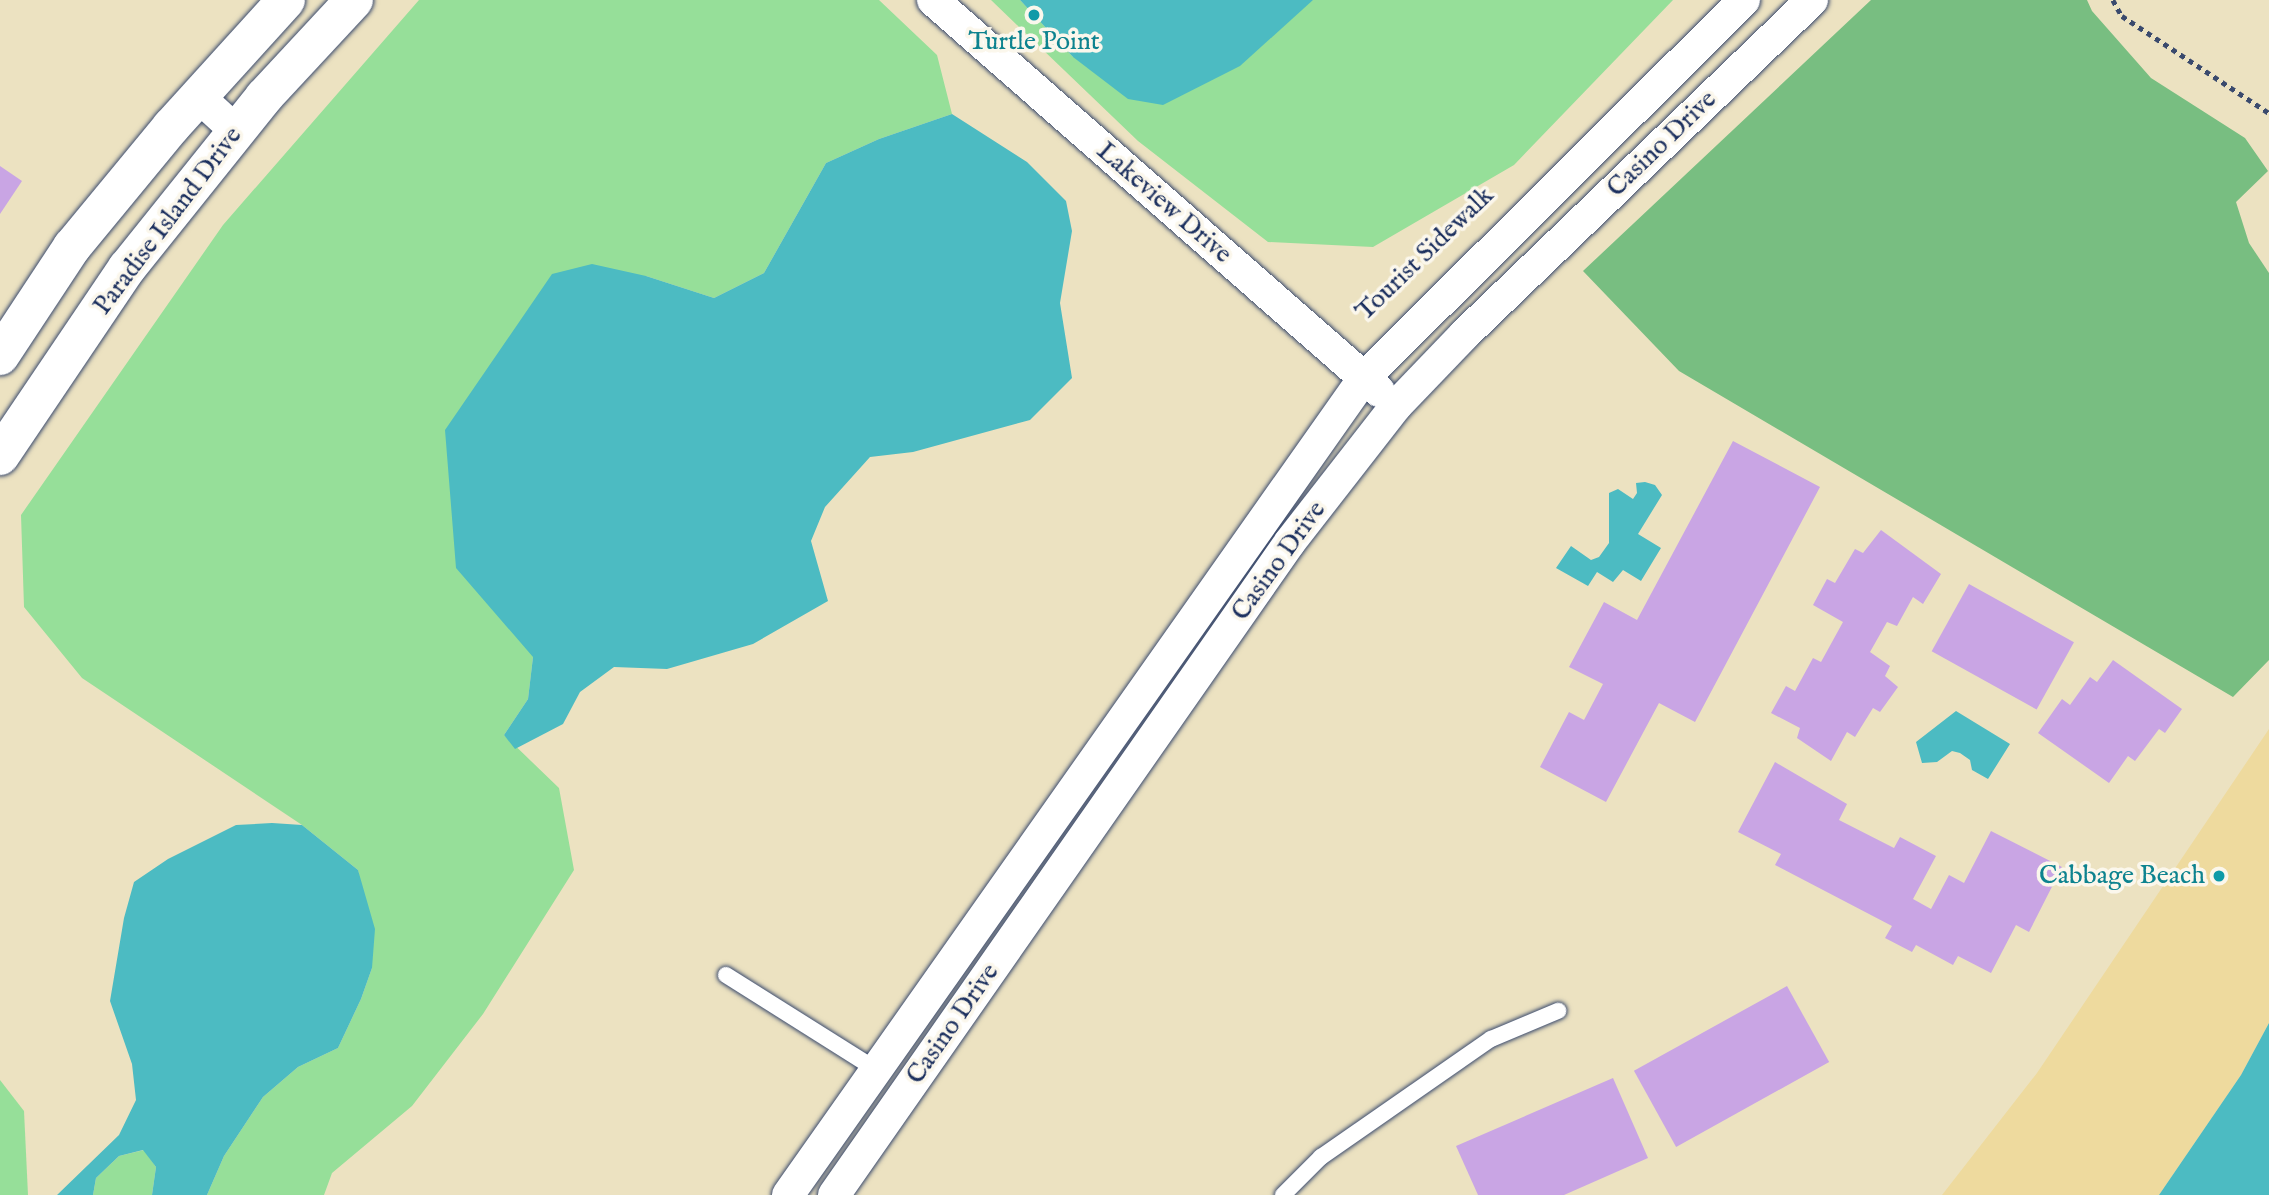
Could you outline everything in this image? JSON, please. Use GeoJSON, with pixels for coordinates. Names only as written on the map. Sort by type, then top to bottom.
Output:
{"type":"FeatureCollection","features":[{"type":"Feature","properties":{"kind":"street","name":"Paradise Island Drive"},"geometry":{"type":"LineString","coordinates":[[0,356],[72,247],[198,96],[286,0]]}},
{"type":"Feature","properties":{"kind":"street","name":"Paradise Island Drive"},"geometry":{"type":"LineString","coordinates":[[0,456],[127,268],[236,131],[354,0]]}},
{"type":"Feature","properties":{"kind":"street","name":"Lakeview Drive"},"geometry":{"type":"LineString","coordinates":[[933,0],[1396,406]]}},
{"type":"Feature","properties":{"kind":"street","name":"Casino Drive"},"geometry":{"type":"LineString","coordinates":[[788,1195],[1364,378],[1744,0]]}},
{"type":"Feature","properties":{"kind":"street","name":"Casino Drive"},"geometry":{"type":"LineString","coordinates":[[834,1195],[1290,542],[1396,406],[1464,335],[1812,0]]}},
{"type":"Feature","properties":{"kind":"street"},"geometry":{"type":"LineString","coordinates":[[198,96],[236,131]]}},
{"type":"Feature","properties":{"kind":"lane"},"geometry":{"type":"LineString","coordinates":[[726,975],[877,1070]]}},
{"type":"Feature","properties":{"kind":"lane"},"geometry":{"type":"LineString","coordinates":[[1283,1195],[1321,1157],[1491,1039],[1558,1011]]}},
{"type":"Feature","properties":{"kind":"path"},"geometry":{"type":"LineString","coordinates":[[2113,0],[2122,16],[2269,113]]}},
{"type":"Feature","properties":{"kind":"path"},"geometry":{"type":"LineString","coordinates":[[2263,109],[2269,119]]}},
{"type":"Feature","properties":{"kind":"green space"},"geometry":{"type":"Polygon","coordinates":[[[419,0],[879,0],[937,55],[952,114],[879,139],[826,163],[764,273],[714,298],[646,276],[533,657],[528,699],[504,735],[559,788],[574,870],[483,1014],[412,1106],[332,1173],[324,1195],[207,1195],[224,1156],[263,1097],[298,1067],[338,1048],[361,999],[372,968],[358,870],[302,825],[82,678],[24,607],[21,515],[223,225],[419,0]]]}},
{"type":"Feature","properties":{"kind":"green space"},"geometry":{"type":"Polygon","coordinates":[[[991,0],[1020,0],[1073,57],[1313,0],[1673,0],[1514,165],[1373,247],[1268,242],[1138,141],[991,0]]]}},
{"type":"Feature","properties":{"kind":"green space"},"geometry":{"type":"Polygon","coordinates":[[[1871,0],[2087,0],[2092,11],[2151,78],[2245,138],[2268,171],[2236,202],[2249,243],[2269,273],[2269,660],[2233,697],[1679,371],[1583,271],[1871,0]]]}},
{"type":"Feature","properties":{"kind":"green space"},"geometry":{"type":"Polygon","coordinates":[[[0,1080],[24,1111],[28,1195],[0,1195],[0,1080]]]}},
{"type":"Feature","properties":{"kind":"green space"},"geometry":{"type":"Polygon","coordinates":[[[144,1150],[156,1167],[152,1195],[93,1195],[96,1178],[119,1156],[144,1150]]]}},
{"type":"Feature","properties":{"kind":"sand","name":"Cabbage Beach"},"geometry":{"type":"Polygon","coordinates":[[[2269,729],[2269,1023],[2241,1075],[2159,1195],[1942,1195],[2037,1073],[2269,729]]]}},
{"type":"Feature","properties":{"kind":"water"},"geometry":{"type":"Polygon","coordinates":[[[1020,0],[1313,0],[1240,66],[1163,105],[1128,99],[1073,57],[1020,0]]]}},
{"type":"Feature","properties":{"kind":"water"},"geometry":{"type":"Polygon","coordinates":[[[952,114],[1027,162],[1066,201],[1072,231],[1060,303],[1072,378],[1030,420],[913,452],[870,457],[825,507],[811,541],[828,601],[753,644],[667,669],[614,667],[580,692],[563,724],[515,749],[504,735],[528,699],[533,657],[456,568],[445,430],[552,274],[592,264],[646,276],[714,298],[764,273],[826,163],[879,139],[952,114]]]}},
{"type":"Feature","properties":{"kind":"water"},"geometry":{"type":"Polygon","coordinates":[[[1636,483],[1655,485],[1662,495],[1638,534],[1661,548],[1641,581],[1623,570],[1613,582],[1597,572],[1588,586],[1556,568],[1571,546],[1591,560],[1599,557],[1609,543],[1609,493],[1618,489],[1633,499],[1637,493],[1636,483]]]}},
{"type":"Feature","properties":{"kind":"water"},"geometry":{"type":"Polygon","coordinates":[[[1956,711],[2010,744],[1988,779],[1972,770],[1970,760],[1952,751],[1937,762],[1922,763],[1916,742],[1956,711]]]}},
{"type":"Feature","properties":{"kind":"water"},"geometry":{"type":"Polygon","coordinates":[[[236,825],[302,825],[358,870],[375,929],[372,968],[338,1048],[298,1067],[263,1097],[224,1156],[207,1195],[152,1195],[156,1167],[143,1150],[119,1156],[96,1178],[93,1195],[57,1195],[119,1135],[136,1100],[132,1064],[110,1001],[124,918],[134,882],[168,859],[236,825]]]}},
{"type":"Feature","properties":{"kind":"water"},"geometry":{"type":"Polygon","coordinates":[[[2269,1023],[2269,1195],[2159,1195],[2241,1075],[2269,1023]]]}},
{"type":"Feature","properties":{"kind":"building"},"geometry":{"type":"Polygon","coordinates":[[[0,166],[22,181],[0,214],[0,166]]]}},
{"type":"Feature","properties":{"kind":"building"},"geometry":{"type":"Polygon","coordinates":[[[1733,441],[1820,487],[1695,722],[1659,703],[1606,802],[1540,767],[1569,712],[1584,720],[1603,684],[1569,667],[1604,602],[1637,620],[1733,441]]]}},
{"type":"Feature","properties":{"kind":"building"},"geometry":{"type":"Polygon","coordinates":[[[1881,530],[1941,574],[1923,604],[1913,597],[1897,626],[1887,622],[1870,652],[1890,666],[1885,676],[1898,687],[1880,712],[1873,708],[1855,737],[1847,732],[1831,761],[1797,738],[1800,728],[1771,713],[1786,686],[1795,691],[1813,658],[1821,662],[1843,622],[1813,605],[1827,579],[1835,583],[1855,549],[1863,553],[1881,530]]]}},
{"type":"Feature","properties":{"kind":"building"},"geometry":{"type":"Polygon","coordinates":[[[1969,584],[2074,642],[2037,710],[1932,651],[1969,584]]]}},
{"type":"Feature","properties":{"kind":"building"},"geometry":{"type":"Polygon","coordinates":[[[2113,660],[2182,709],[2165,733],[2159,729],[2135,761],[2128,756],[2109,783],[2038,733],[2062,699],[2070,705],[2090,677],[2097,682],[2113,660]]]}},
{"type":"Feature","properties":{"kind":"building"},"geometry":{"type":"Polygon","coordinates":[[[1775,762],[1847,804],[1839,820],[1894,848],[1900,837],[1936,856],[1913,899],[1931,909],[1949,875],[1964,883],[1991,831],[2062,867],[2029,932],[2016,925],[1991,973],[1958,956],[1953,965],[1916,945],[1912,952],[1885,938],[1892,926],[1775,865],[1781,854],[1738,832],[1775,762]]]}},
{"type":"Feature","properties":{"kind":"building"},"geometry":{"type":"Polygon","coordinates":[[[1787,986],[1829,1062],[1676,1147],[1634,1071],[1787,986]]]}},
{"type":"Feature","properties":{"kind":"building"},"geometry":{"type":"Polygon","coordinates":[[[1613,1078],[1648,1158],[1564,1195],[1478,1195],[1456,1146],[1613,1078]]]}},
{"type":"Feature","properties":{"kind":"place","name":"Turtle Point"},"geometry":{"type":"Point","coordinates":[1034,15]}},
{"type":"Feature","properties":{"kind":"place","name":"Cabbage Beach"},"geometry":{"type":"Point","coordinates":[2219,876]}}]}
